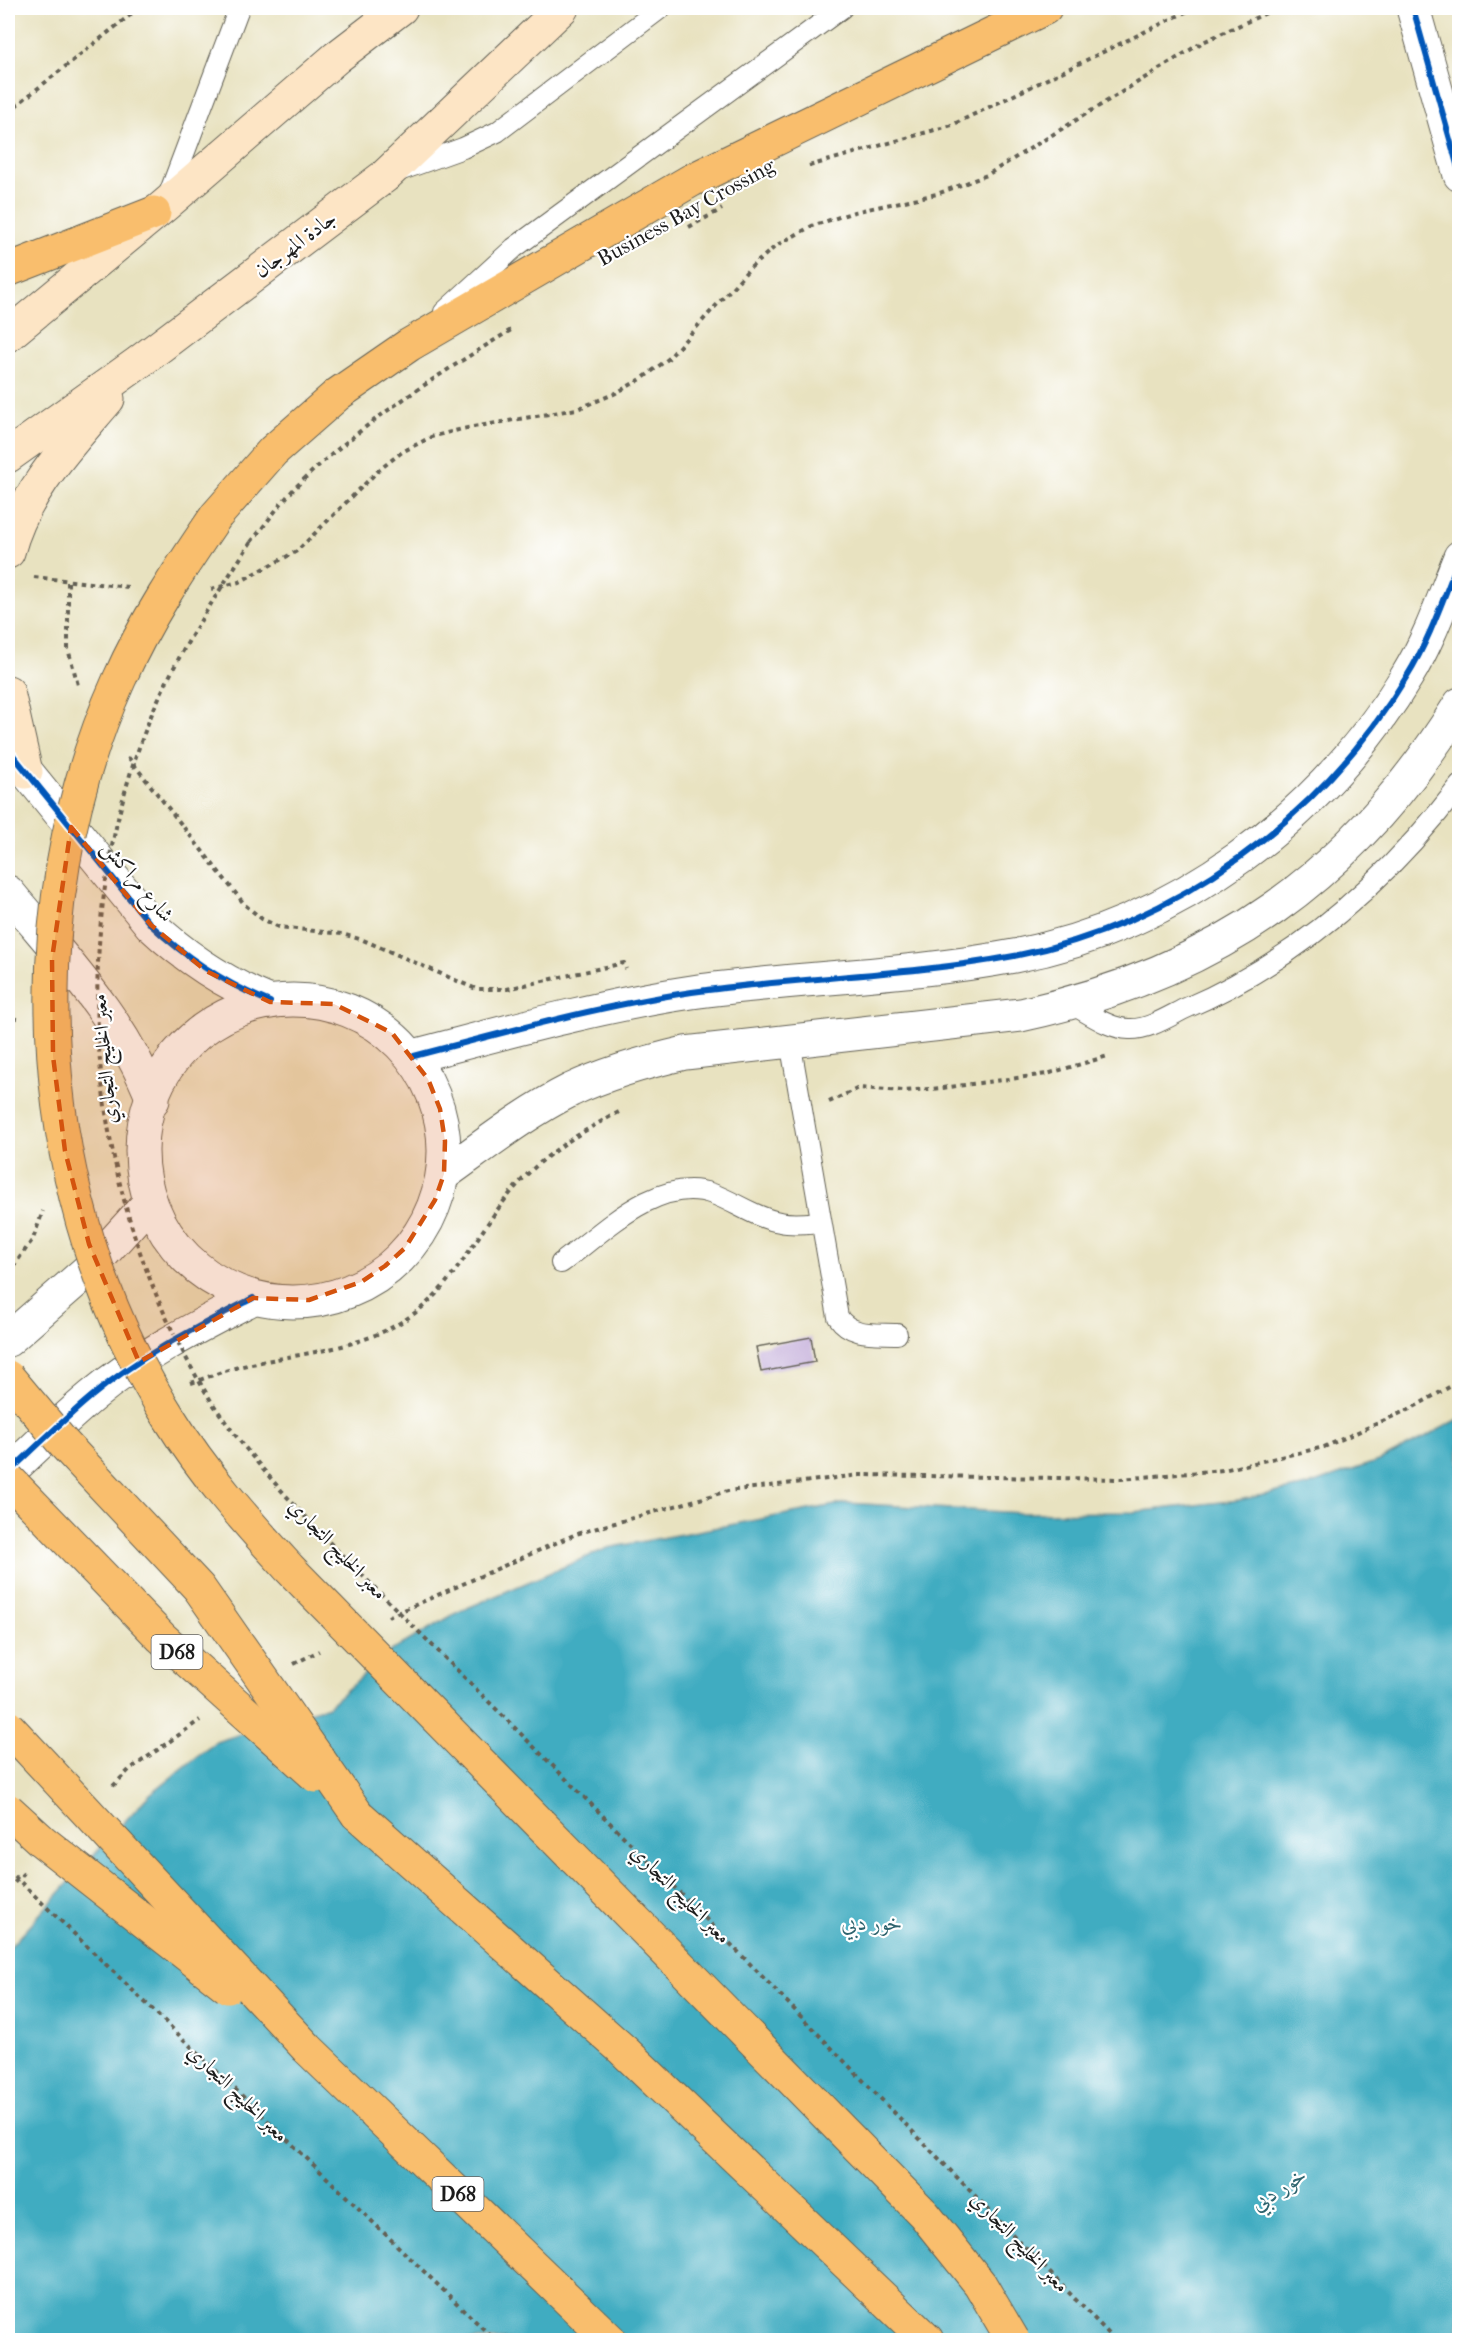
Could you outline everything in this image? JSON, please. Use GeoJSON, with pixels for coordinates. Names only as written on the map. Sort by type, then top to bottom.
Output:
{"type":"FeatureCollection","features":[{"type":"Feature","properties":{"kind":"main road"},"geometry":{"type":"LineString","coordinates":[[8,335],[159,210],[337,57],[401,8]]}},
{"type":"Feature","properties":{"kind":"main road","name":"جادة المهرجان"},"geometry":{"type":"LineString","coordinates":[[8,456],[138,363],[385,176],[562,8]]}},
{"type":"Feature","properties":{"kind":"main road"},"geometry":{"type":"LineString","coordinates":[[1013,2340],[980,2284],[924,2214],[289,1568],[224,1497],[169,1418],[124,1334],[89,1244],[65,1151],[53,1056],[52,959],[63,864],[85,770],[118,681],[162,595],[216,516],[281,444],[338,394],[409,345],[692,180],[1045,8]]}},
{"type":"Feature","properties":{"kind":"main road"},"geometry":{"type":"LineString","coordinates":[[8,270],[159,210]]}},
{"type":"Feature","properties":{"kind":"main road"},"geometry":{"type":"LineString","coordinates":[[18,564],[23,511],[39,483],[138,363]]}},
{"type":"Feature","properties":{"kind":"main road"},"geometry":{"type":"LineString","coordinates":[[8,692],[17,760]]}},
{"type":"Feature","properties":{"kind":"main road"},"geometry":{"type":"LineString","coordinates":[[8,1377],[64,1444],[204,1595],[357,1814]]}},
{"type":"Feature","properties":{"kind":"main road","name":"D68"},"geometry":{"type":"LineString","coordinates":[[8,1479],[161,1637],[623,2050],[927,2340]]}},
{"type":"Feature","properties":{"kind":"main road","name":"D68"},"geometry":{"type":"LineString","coordinates":[[8,1727],[306,2048],[610,2340]]}},
{"type":"Feature","properties":{"kind":"main road"},"geometry":{"type":"LineString","coordinates":[[8,1810],[118,1902],[306,2048]]}},
{"type":"Feature","properties":{"kind":"street"},"geometry":{"type":"LineString","coordinates":[[1413,8],[1460,175]]}},
{"type":"Feature","properties":{"kind":"street"},"geometry":{"type":"LineString","coordinates":[[414,1056],[579,1014],[689,993],[961,965],[1016,956],[1121,923],[1172,900],[1219,872],[1264,840],[1306,803],[1344,763],[1379,720],[1409,674],[1460,556]]}},
{"type":"Feature","properties":{"kind":"street"},"geometry":{"type":"LineString","coordinates":[[444,1174],[536,1110],[608,1075],[685,1053],[969,1022],[1071,1004],[1125,987],[1177,965],[1227,939],[1275,909],[1327,866],[1398,794],[1432,749],[1460,704]]}},
{"type":"Feature","properties":{"kind":"street","name":"شارع مراكش"},"geometry":{"type":"LineString","coordinates":[[17,760],[151,925],[177,950],[206,971],[270,1002]]}},
{"type":"Feature","properties":{"kind":"street"},"geometry":{"type":"LineString","coordinates":[[8,892],[107,1012],[134,1054],[153,1100]]}},
{"type":"Feature","properties":{"kind":"street"},"geometry":{"type":"LineString","coordinates":[[302,1000],[334,1004],[364,1016],[392,1033],[414,1056],[428,1078],[440,1109],[445,1141],[444,1174],[435,1200],[411,1240],[385,1266],[361,1282],[336,1293],[309,1300],[281,1301],[253,1298],[225,1288],[200,1274],[167,1239],[148,1204],[141,1152],[153,1100],[168,1072],[187,1047],[212,1027],[240,1012],[270,1002],[302,1000]]}},
{"type":"Feature","properties":{"kind":"street"},"geometry":{"type":"LineString","coordinates":[[8,1340],[88,1270],[148,1204]]}},
{"type":"Feature","properties":{"kind":"street"},"geometry":{"type":"LineString","coordinates":[[8,1473],[93,1395],[120,1375],[175,1338],[253,1298]]}},
{"type":"Feature","properties":{"kind":"lane"},"geometry":{"type":"LineString","coordinates":[[159,210],[239,8]]}},
{"type":"Feature","properties":{"kind":"lane"},"geometry":{"type":"LineString","coordinates":[[385,176],[463,148],[497,132],[661,8]]}},
{"type":"Feature","properties":{"kind":"lane"},"geometry":{"type":"LineString","coordinates":[[409,345],[514,248],[842,8]]}},
{"type":"Feature","properties":{"kind":"lane"},"geometry":{"type":"LineString","coordinates":[[1071,1004],[1114,1026],[1139,1029],[1201,1002],[1252,976],[1301,944],[1347,909],[1389,870],[1428,827],[1460,785]]}},
{"type":"Feature","properties":{"kind":"lane"},"geometry":{"type":"LineString","coordinates":[[790,1041],[836,1310],[843,1324],[856,1332],[897,1334]]}},
{"type":"Feature","properties":{"kind":"lane"},"geometry":{"type":"LineString","coordinates":[[561,1263],[646,1201],[662,1193],[679,1190],[711,1194],[782,1223],[821,1222]]}},
{"type":"Feature","properties":{"kind":"path"},"geometry":{"type":"LineString","coordinates":[[8,112],[139,8]]}},
{"type":"Feature","properties":{"kind":"path"},"geometry":{"type":"LineString","coordinates":[[204,590],[239,582],[297,551],[379,470],[402,452],[431,437],[462,429],[577,409],[643,378],[668,359],[749,269],[777,245],[812,226],[854,212],[937,194],[979,179],[1203,42],[1277,8]]}},
{"type":"Feature","properties":{"kind":"path"},"geometry":{"type":"LineString","coordinates":[[18,564],[68,582],[134,587]]}},
{"type":"Feature","properties":{"kind":"path"},"geometry":{"type":"LineString","coordinates":[[68,582],[68,649],[83,695]]}},
{"type":"Feature","properties":{"kind":"path"},"geometry":{"type":"LineString","coordinates":[[123,751],[245,905],[279,927],[295,931],[342,934],[363,940],[461,984],[492,991],[624,963]]}},
{"type":"Feature","properties":{"kind":"path"},"geometry":{"type":"LineString","coordinates":[[802,1108],[838,1099],[859,1088],[904,1091],[942,1088],[1047,1074],[1114,1054]]}},
{"type":"Feature","properties":{"kind":"path"},"geometry":{"type":"LineString","coordinates":[[183,1385],[235,1368],[326,1352],[370,1339],[413,1315],[447,1282],[512,1191],[546,1156],[589,1128],[626,1109]]}},
{"type":"Feature","properties":{"kind":"path"},"geometry":{"type":"LineString","coordinates":[[382,1620],[576,1534],[728,1491],[860,1475],[1122,1479],[1223,1470],[1324,1447],[1412,1408],[1460,1381]]}},
{"type":"Feature","properties":{"kind":"path"},"geometry":{"type":"LineString","coordinates":[[289,1666],[320,1651]]}},
{"type":"Feature","properties":{"kind":"path"},"geometry":{"type":"LineString","coordinates":[[105,1794],[129,1770],[202,1719]]}},
{"type":"Feature","properties":{"kind":"path"},"geometry":{"type":"LineString","coordinates":[[8,1889],[32,1865]]}},
{"type":"Feature","properties":{"kind":"highlighted area"},"geometry":{"type":"Polygon","coordinates":[[[71,827],[151,925],[206,971],[270,1002],[334,1004],[392,1033],[428,1079],[440,1109],[445,1141],[444,1174],[435,1200],[405,1248],[385,1266],[361,1282],[309,1300],[253,1298],[139,1362],[89,1244],[65,1151],[53,1056],[52,959],[71,827]]]}},
{"type":"Feature","properties":{"kind":"water","name":"خور دبي"},"geometry":{"type":"Polygon","coordinates":[[[1459,1419],[1459,2340],[8,2340],[8,1949],[149,1795],[216,1742],[328,1706],[391,1651],[458,1612],[608,1548],[846,1503],[1022,1513],[1134,1512],[1239,1500],[1307,1486],[1381,1460],[1459,1419]]]}},
{"type":"Feature","properties":{"kind":"building"},"geometry":{"type":"Polygon","coordinates":[[[811,1337],[815,1362],[761,1372],[756,1347],[811,1337]]]}},
{"type":"Feature","properties":{"kind":"cycle path"},"geometry":{"type":"LineString","coordinates":[[1413,8],[1460,175]]}},
{"type":"Feature","properties":{"kind":"cycle path"},"geometry":{"type":"LineString","coordinates":[[414,1056],[552,1020],[692,992],[934,968],[1014,956],[1074,941],[1132,919],[1188,891],[1240,857],[1288,818],[1333,775],[1372,727],[1407,676],[1430,632],[1460,557]]}},
{"type":"Feature","properties":{"kind":"cycle path"},"geometry":{"type":"LineString","coordinates":[[8,749],[151,925],[178,949],[207,969],[237,987],[270,1002]]}},
{"type":"Feature","properties":{"kind":"cycle path"},"geometry":{"type":"LineString","coordinates":[[8,1473],[71,1414],[130,1367],[170,1342],[253,1298]]}}]}
